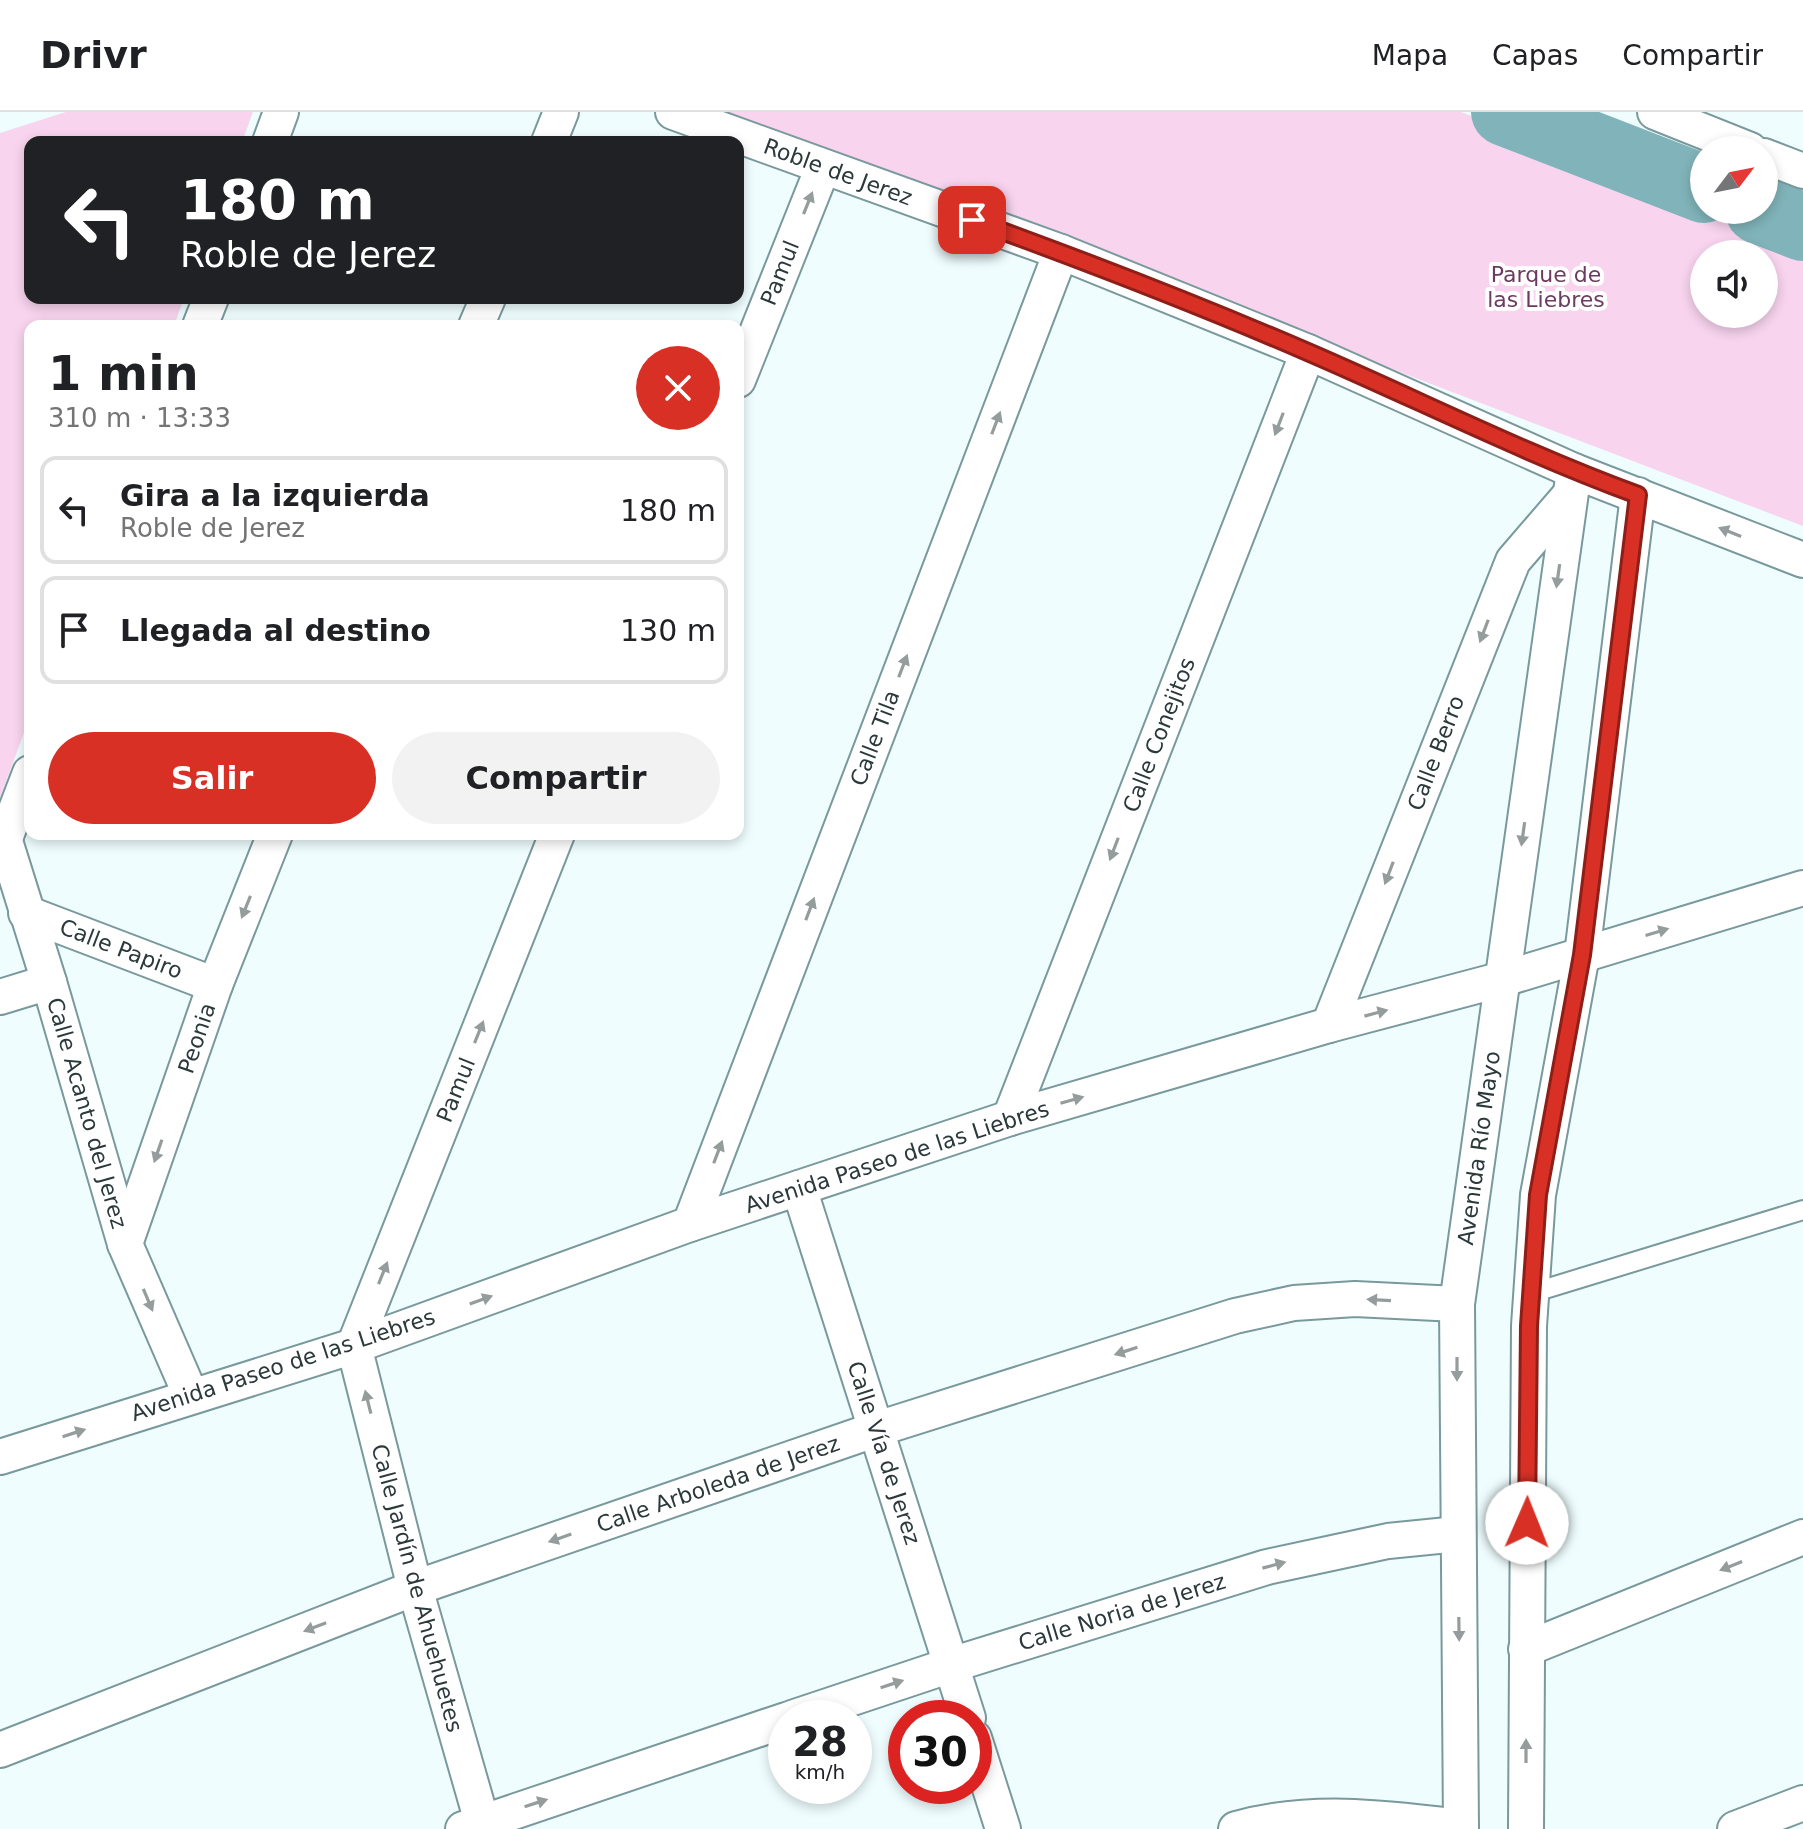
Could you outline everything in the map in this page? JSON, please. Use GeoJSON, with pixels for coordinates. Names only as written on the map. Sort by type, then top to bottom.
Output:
{"type":"FeatureCollection","features":[{"type":"Feature","properties":{"kind":"street"},"geometry":{"type":"LineString","coordinates":[[272,136],[281,112]]}},
{"type":"Feature","properties":{"kind":"street"},"geometry":{"type":"LineString","coordinates":[[551,136],[561,112]]}},
{"type":"Feature","properties":{"kind":"street","name":"Roble de Jerez"},"geometry":{"type":"LineString","coordinates":[[673,112],[738,136]]}},
{"type":"Feature","properties":{"kind":"street"},"geometry":{"type":"LineString","coordinates":[[1655,112],[1715,136]]}},
{"type":"Feature","properties":{"kind":"street","name":"Roble de Jerez"},"geometry":{"type":"LineString","coordinates":[[744,138],[1061,252],[1308,352],[1572,484],[1638,495],[1803,560]]}},
{"type":"Feature","properties":{"kind":"street"},"geometry":{"type":"LineString","coordinates":[[1778,161],[1803,171]]}},
{"type":"Feature","properties":{"kind":"street","name":"Pamul"},"geometry":{"type":"LineString","coordinates":[[744,365],[823,167]]}},
{"type":"Feature","properties":{"kind":"street","name":"Calle Tila"},"geometry":{"type":"LineString","coordinates":[[690,1224],[1061,252]]}},
{"type":"Feature","properties":{"kind":"street","name":"Calle Conejitos"},"geometry":{"type":"LineString","coordinates":[[1010,1118],[1308,352]]}},
{"type":"Feature","properties":{"kind":"street","name":"Avenida Río Mayo"},"geometry":{"type":"LineString","coordinates":[[1461,1828],[1457,1304],[1572,484]]}},
{"type":"Feature","properties":{"kind":"street","name":"Calle Berro"},"geometry":{"type":"LineString","coordinates":[[1329,1025],[1513,561],[1572,484]]}},
{"type":"Feature","properties":{"kind":"street"},"geometry":{"type":"LineString","coordinates":[[1526,1829],[1529,1326],[1538,1195],[1582,955],[1638,495]]}},
{"type":"Feature","properties":{"kind":"street"},"geometry":{"type":"LineString","coordinates":[[2,833],[24,786]]}},
{"type":"Feature","properties":{"kind":"street","name":"Calle Acanto del Jerez"},"geometry":{"type":"LineString","coordinates":[[2,833],[125,1244],[191,1396]]}},
{"type":"Feature","properties":{"kind":"street","name":"Peonia"},"geometry":{"type":"LineString","coordinates":[[125,1244],[215,985],[273,840]]}},
{"type":"Feature","properties":{"kind":"street","name":"Pamul"},"geometry":{"type":"LineString","coordinates":[[354,1346],[555,840]]}},
{"type":"Feature","properties":{"kind":"street","name":"Avenida Paseo de las Liebres"},"geometry":{"type":"LineString","coordinates":[[0,1457],[354,1346],[690,1224],[1010,1118],[1329,1025],[1503,979],[1803,888]]}},
{"type":"Feature","properties":{"kind":"street","name":"Calle Papiro"},"geometry":{"type":"LineString","coordinates":[[26,913],[215,985]]}},
{"type":"Feature","properties":{"kind":"street"},"geometry":{"type":"LineString","coordinates":[[0,997],[49,982]]}},
{"type":"Feature","properties":{"kind":"street","name":"Calle Vía de Jerez"},"geometry":{"type":"LineString","coordinates":[[799,1188],[962,1700]]}},
{"type":"Feature","properties":{"kind":"street","name":"Calle Arboleda de Jerez"},"geometry":{"type":"LineString","coordinates":[[0,1750],[415,1588],[877,1429],[1235,1316],[1294,1303],[1355,1299],[1457,1304]]}},
{"type":"Feature","properties":{"kind":"street","name":"Calle Jardín de Ahuehuetes"},"geometry":{"type":"LineString","coordinates":[[354,1346],[476,1827]]}},
{"type":"Feature","properties":{"kind":"street","name":"Calle Noria de Jerez"},"geometry":{"type":"LineString","coordinates":[[846,1700],[1267,1567],[1388,1541],[1458,1534]]}},
{"type":"Feature","properties":{"kind":"street"},"geometry":{"type":"LineString","coordinates":[[1526,1649],[1803,1537]]}},
{"type":"Feature","properties":{"kind":"street","name":"Calle Noria de Jerez"},"geometry":{"type":"LineString","coordinates":[[476,1827],[768,1726]]}},
{"type":"Feature","properties":{"kind":"street"},"geometry":{"type":"LineString","coordinates":[[992,1794],[1003,1829]]}},
{"type":"Feature","properties":{"kind":"street"},"geometry":{"type":"LineString","coordinates":[[1735,1829],[1803,1803]]}},
{"type":"Feature","properties":{"kind":"street"},"geometry":{"type":"LineString","coordinates":[[1236,1829],[1302,1817],[1360,1815],[1461,1828]]}},
{"type":"Feature","properties":{"kind":"lane"},"geometry":{"type":"LineString","coordinates":[[1532,1293],[1803,1210]]}},
{"type":"Feature","properties":{"kind":"green space"},"geometry":{"type":"Polygon","coordinates":[[[66,112],[253,112],[244,136],[24,136],[24,304],[182,304],[176,320],[24,320],[24,732],[0,798],[0,133],[66,112]]]}},
{"type":"Feature","properties":{"kind":"green space","name":"Parque de las Liebres"},"geometry":{"type":"Polygon","coordinates":[[[718,112],[1461,112],[1690,200],[1690,224],[1753,224],[1803,243],[1803,526],[718,112]]]}},
{"type":"Feature","properties":{"kind":"waterway"},"geometry":{"type":"LineString","coordinates":[[1505,112],[1690,184]]}},
{"type":"Feature","properties":{"kind":"waterway"},"geometry":{"type":"LineString","coordinates":[[1778,217],[1803,227]]}},
{"type":"Feature","properties":{"kind":"route"},"geometry":{"type":"LineString","coordinates":[[972,220],[1061,252],[1308,352],[1574,471],[1638,495],[1582,955],[1538,1195],[1529,1326],[1527,1523]]}}]}
